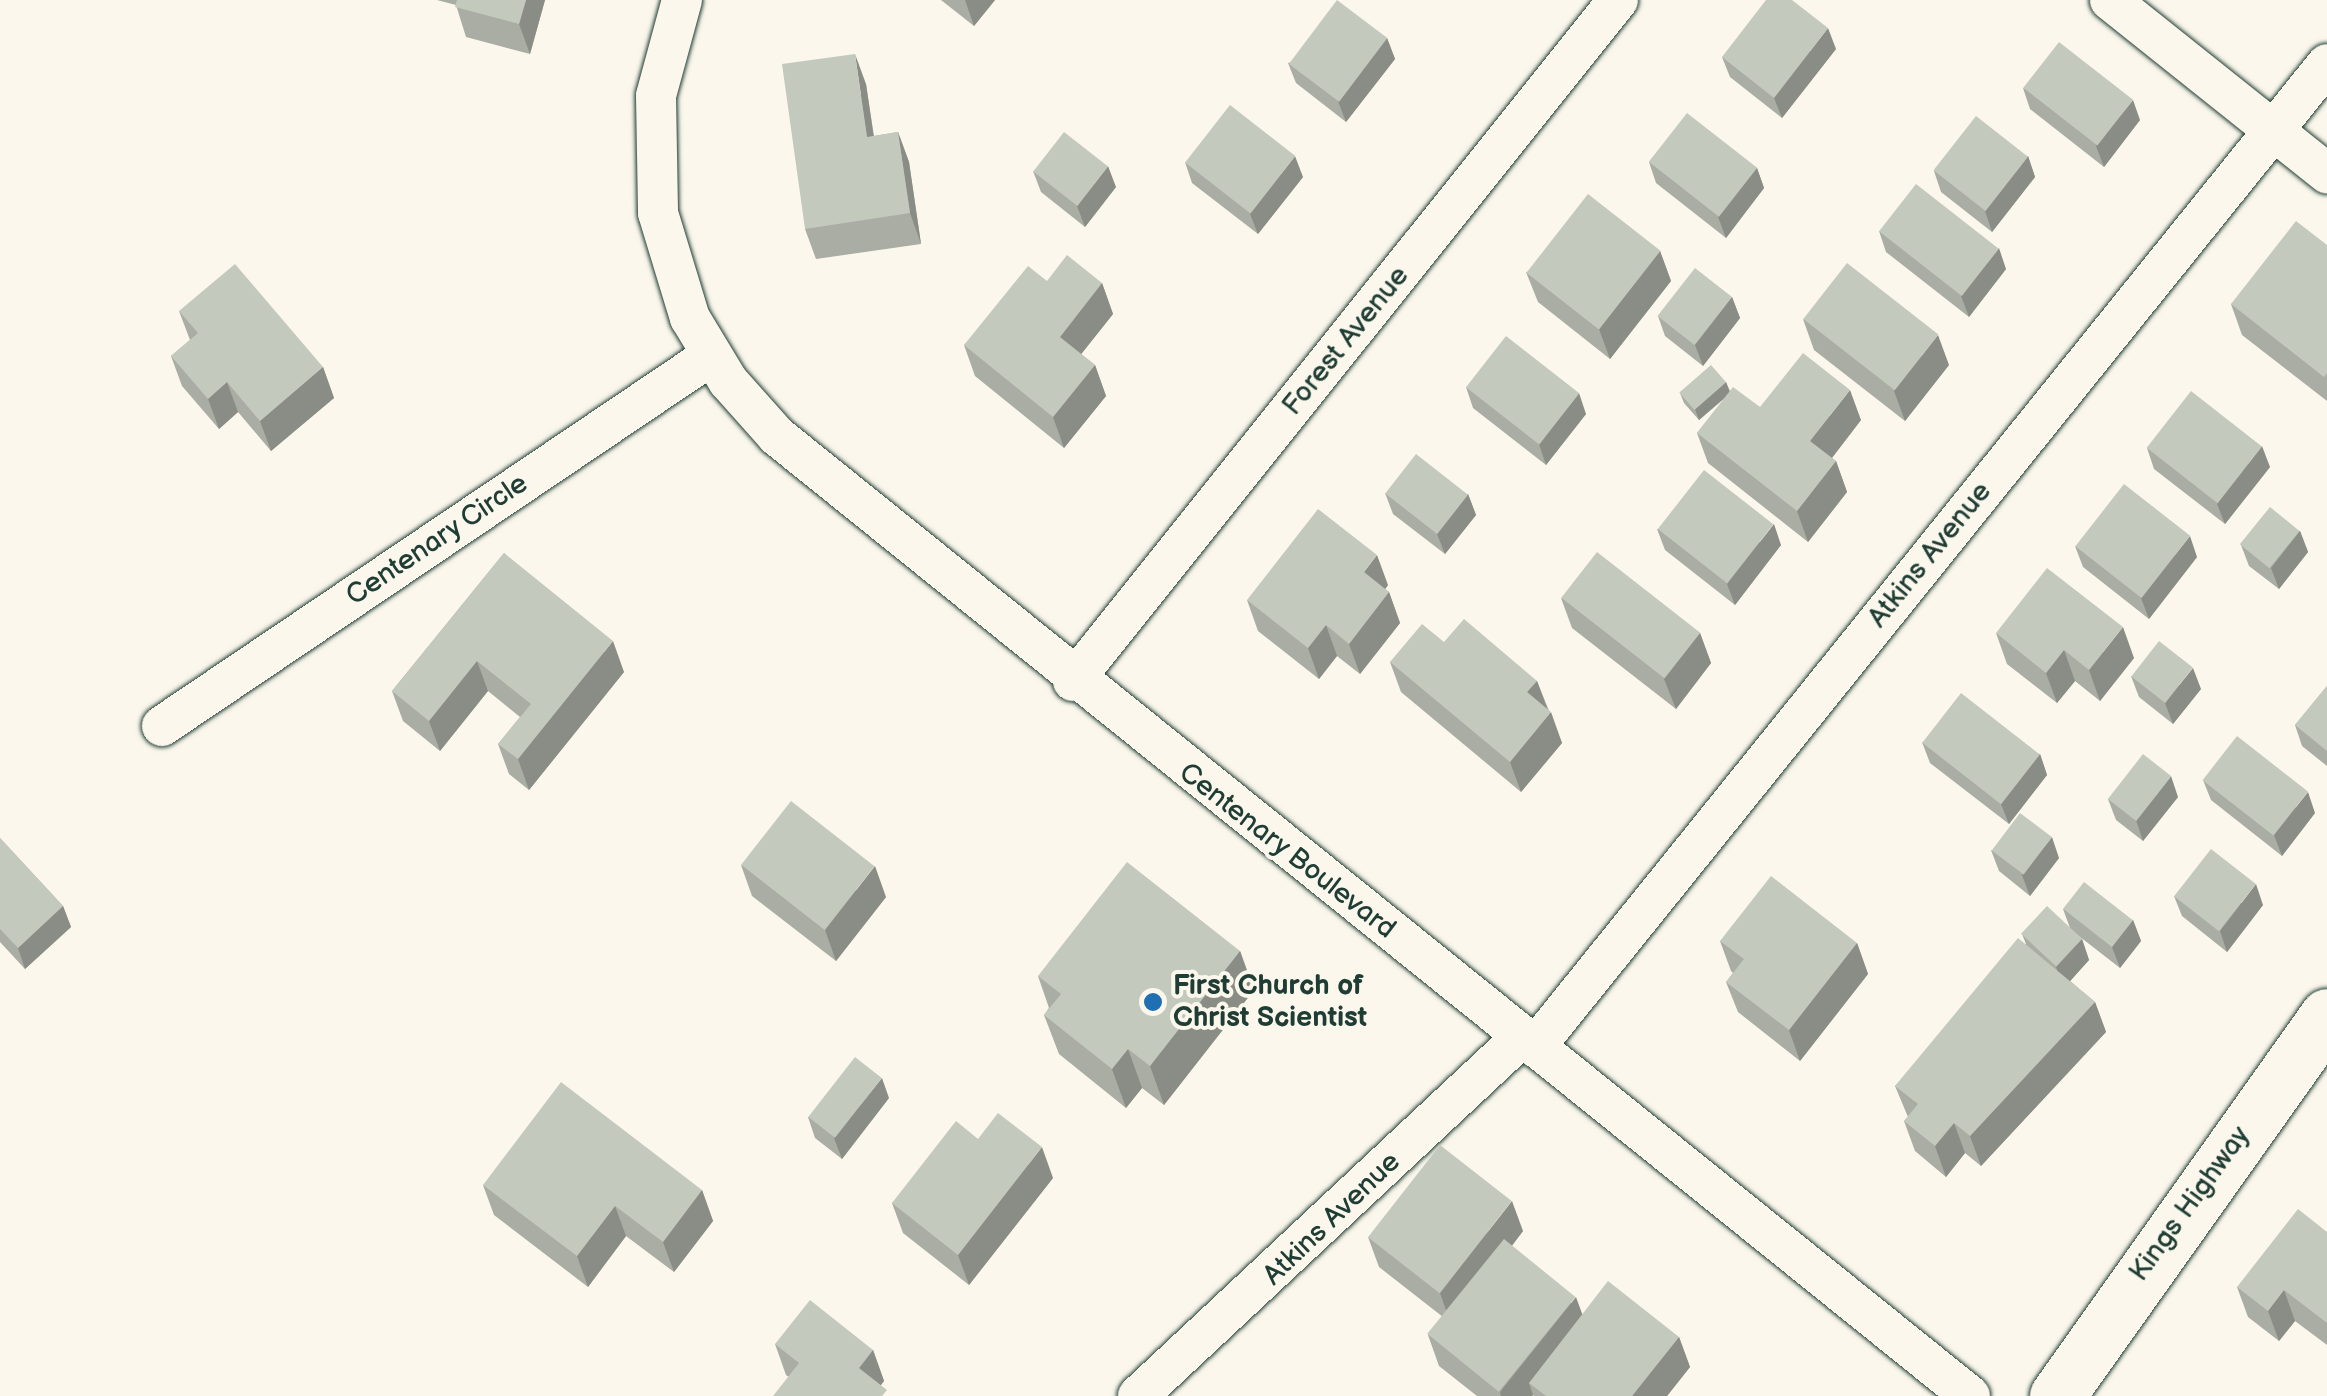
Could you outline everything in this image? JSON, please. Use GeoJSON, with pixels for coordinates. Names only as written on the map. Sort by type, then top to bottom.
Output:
{"type":"FeatureCollection","features":[{"type":"Feature","properties":{"kind":"main road","name":"Kings Highway"},"geometry":{"type":"LineString","coordinates":[[2056,1396],[2327,1016]]}},
{"type":"Feature","properties":{"kind":"street","name":"Centenary Boulevard"},"geometry":{"type":"LineString","coordinates":[[682,0],[656,96],[667,252],[712,355],[777,436],[1073,681],[1970,1396]]}},
{"type":"Feature","properties":{"kind":"street","name":"Forest Avenue"},"geometry":{"type":"LineString","coordinates":[[1073,681],[1618,0]]}},
{"type":"Feature","properties":{"kind":"street"},"geometry":{"type":"LineString","coordinates":[[2110,0],[2327,173]]}},
{"type":"Feature","properties":{"kind":"street","name":"Atkins Avenue"},"geometry":{"type":"LineString","coordinates":[[1138,1396],[1528,1042],[2327,64]]}},
{"type":"Feature","properties":{"kind":"street","name":"Centenary Circle"},"geometry":{"type":"LineString","coordinates":[[162,726],[712,355]]}},
{"type":"Feature","properties":{"kind":"building"},"geometry":{"type":"Polygon","coordinates":[[[457,0],[526,0],[519,24],[455,7],[457,0]]]}},
{"type":"Feature","properties":{"kind":"building"},"geometry":{"type":"Polygon","coordinates":[[[1337,0],[1387,38],[1339,102],[1289,64],[1337,0]]]}},
{"type":"Feature","properties":{"kind":"building"},"geometry":{"type":"Polygon","coordinates":[[[1766,0],[1792,0],[1828,28],[1774,98],[1722,57],[1766,0]]]}},
{"type":"Feature","properties":{"kind":"building"},"geometry":{"type":"Polygon","coordinates":[[[2059,42],[2133,100],[2097,146],[2023,88],[2059,42]]]}},
{"type":"Feature","properties":{"kind":"building"},"geometry":{"type":"Polygon","coordinates":[[[855,54],[867,137],[898,132],[910,213],[805,229],[782,64],[855,54]]]}},
{"type":"Feature","properties":{"kind":"building"},"geometry":{"type":"Polygon","coordinates":[[[1230,105],[1295,156],[1250,214],[1185,163],[1230,105]]]}},
{"type":"Feature","properties":{"kind":"building"},"geometry":{"type":"Polygon","coordinates":[[[1687,113],[1757,168],[1719,217],[1649,162],[1687,113]]]}},
{"type":"Feature","properties":{"kind":"building"},"geometry":{"type":"Polygon","coordinates":[[[1976,116],[2028,157],[1986,211],[1934,170],[1976,116]]]}},
{"type":"Feature","properties":{"kind":"building"},"geometry":{"type":"Polygon","coordinates":[[[1064,132],[1108,166],[1077,206],[1033,171],[1064,132]]]}},
{"type":"Feature","properties":{"kind":"building"},"geometry":{"type":"Polygon","coordinates":[[[1916,184],[1999,249],[1962,296],[1879,231],[1916,184]]]}},
{"type":"Feature","properties":{"kind":"building"},"geometry":{"type":"Polygon","coordinates":[[[1588,194],[1660,251],[1599,329],[1526,273],[1588,194]]]}},
{"type":"Feature","properties":{"kind":"building"},"geometry":{"type":"Polygon","coordinates":[[[2296,221],[2327,245],[2324,377],[2231,304],[2296,221]]]}},
{"type":"Feature","properties":{"kind":"building"},"geometry":{"type":"Polygon","coordinates":[[[1067,255],[1102,283],[1060,337],[1095,365],[1053,417],[964,345],[1028,266],[1047,281],[1067,255]]]}},
{"type":"Feature","properties":{"kind":"building"},"geometry":{"type":"Polygon","coordinates":[[[1847,263],[1938,334],[1895,390],[1803,319],[1847,263]]]}},
{"type":"Feature","properties":{"kind":"building"},"geometry":{"type":"Polygon","coordinates":[[[235,264],[323,367],[260,421],[227,382],[208,399],[171,356],[198,333],[179,311],[235,264]]]}},
{"type":"Feature","properties":{"kind":"building"},"geometry":{"type":"Polygon","coordinates":[[[1695,268],[1732,297],[1694,345],[1657,316],[1695,268]]]}},
{"type":"Feature","properties":{"kind":"building"},"geometry":{"type":"Polygon","coordinates":[[[1506,336],[1579,393],[1539,444],[1466,387],[1506,336]]]}},
{"type":"Feature","properties":{"kind":"building"},"geometry":{"type":"Polygon","coordinates":[[[1803,353],[1850,390],[1810,441],[1836,461],[1797,511],[1697,433],[1733,387],[1760,407],[1803,353]]]}},
{"type":"Feature","properties":{"kind":"building"},"geometry":{"type":"Polygon","coordinates":[[[1711,365],[1726,382],[1694,410],[1679,393],[1711,365]]]}},
{"type":"Feature","properties":{"kind":"building"},"geometry":{"type":"Polygon","coordinates":[[[2191,391],[2262,446],[2218,503],[2147,448],[2191,391]]]}},
{"type":"Feature","properties":{"kind":"building"},"geometry":{"type":"Polygon","coordinates":[[[1416,454],[1468,495],[1437,534],[1385,493],[1416,454]]]}},
{"type":"Feature","properties":{"kind":"building"},"geometry":{"type":"Polygon","coordinates":[[[1704,470],[1773,524],[1727,583],[1658,529],[1704,470]]]}},
{"type":"Feature","properties":{"kind":"building"},"geometry":{"type":"Polygon","coordinates":[[[2124,484],[2190,536],[2142,598],[2075,546],[2124,484]]]}},
{"type":"Feature","properties":{"kind":"building"},"geometry":{"type":"Polygon","coordinates":[[[2270,507],[2300,531],[2269,568],[2240,544],[2270,507]]]}},
{"type":"Feature","properties":{"kind":"building"},"geometry":{"type":"Polygon","coordinates":[[[1318,509],[1377,555],[1364,572],[1389,592],[1349,644],[1326,625],[1308,648],[1247,600],[1318,509]]]}},
{"type":"Feature","properties":{"kind":"building"},"geometry":{"type":"Polygon","coordinates":[[[1597,552],[1700,633],[1665,678],[1561,598],[1597,552]]]}},
{"type":"Feature","properties":{"kind":"building"},"geometry":{"type":"Polygon","coordinates":[[[504,553],[613,641],[518,759],[498,744],[531,704],[477,661],[429,721],[392,691],[504,553]]]}},
{"type":"Feature","properties":{"kind":"building"},"geometry":{"type":"Polygon","coordinates":[[[2047,568],[2123,627],[2089,670],[2064,650],[2046,673],[1996,633],[2047,568]]]}},
{"type":"Feature","properties":{"kind":"building"},"geometry":{"type":"Polygon","coordinates":[[[1464,619],[1537,681],[1527,692],[1551,712],[1510,762],[1390,662],[1422,624],[1444,642],[1464,619]]]}},
{"type":"Feature","properties":{"kind":"building"},"geometry":{"type":"Polygon","coordinates":[[[2159,641],[2193,667],[2165,703],[2131,676],[2159,641]]]}},
{"type":"Feature","properties":{"kind":"building"},"geometry":{"type":"Polygon","coordinates":[[[2327,686],[2327,751],[2295,725],[2327,686]]]}},
{"type":"Feature","properties":{"kind":"building"},"geometry":{"type":"Polygon","coordinates":[[[1961,693],[2040,755],[2001,804],[1922,743],[1961,693]]]}},
{"type":"Feature","properties":{"kind":"building"},"geometry":{"type":"Polygon","coordinates":[[[2237,736],[2308,791],[2273,836],[2203,780],[2237,736]]]}},
{"type":"Feature","properties":{"kind":"building"},"geometry":{"type":"Polygon","coordinates":[[[2143,754],[2171,776],[2136,821],[2108,799],[2143,754]]]}},
{"type":"Feature","properties":{"kind":"building"},"geometry":{"type":"Polygon","coordinates":[[[791,801],[875,866],[825,930],[741,865],[791,801]]]}},
{"type":"Feature","properties":{"kind":"building"},"geometry":{"type":"Polygon","coordinates":[[[2020,813],[2052,837],[2024,875],[1992,851],[2020,813]]]}},
{"type":"Feature","properties":{"kind":"building"},"geometry":{"type":"Polygon","coordinates":[[[0,838],[63,906],[18,948],[0,929],[0,838]]]}},
{"type":"Feature","properties":{"kind":"building"},"geometry":{"type":"Polygon","coordinates":[[[2211,849],[2256,884],[2219,931],[2174,896],[2211,849]]]}},
{"type":"Feature","properties":{"kind":"building","name":"First Church of Christ Scientist"},"geometry":{"type":"Polygon","coordinates":[[[1127,862],[1240,951],[1150,1066],[1128,1049],[1112,1069],[1044,1015],[1061,994],[1038,976],[1127,862]]]}},
{"type":"Feature","properties":{"kind":"building"},"geometry":{"type":"Polygon","coordinates":[[[1771,876],[1857,943],[1789,1030],[1726,982],[1744,959],[1720,941],[1771,876]]]}},
{"type":"Feature","properties":{"kind":"building"},"geometry":{"type":"Polygon","coordinates":[[[2084,882],[2133,920],[2112,947],[2063,909],[2084,882]]]}},
{"type":"Feature","properties":{"kind":"building"},"geometry":{"type":"Polygon","coordinates":[[[2047,906],[2082,939],[2056,967],[2021,934],[2047,906]]]}},
{"type":"Feature","properties":{"kind":"building"},"geometry":{"type":"Polygon","coordinates":[[[2018,938],[2095,1002],[1970,1136],[1954,1123],[1935,1146],[1904,1121],[1918,1104],[1895,1086],[2018,938]]]}},
{"type":"Feature","properties":{"kind":"building"},"geometry":{"type":"Polygon","coordinates":[[[855,1057],[882,1078],[835,1138],[808,1117],[855,1057]]]}},
{"type":"Feature","properties":{"kind":"building"},"geometry":{"type":"Polygon","coordinates":[[[561,1082],[702,1190],[663,1242],[615,1206],[577,1256],[483,1185],[561,1082]]]}},
{"type":"Feature","properties":{"kind":"building"},"geometry":{"type":"Polygon","coordinates":[[[998,1113],[1042,1147],[958,1255],[892,1203],[956,1121],[978,1139],[998,1113]]]}},
{"type":"Feature","properties":{"kind":"building"},"geometry":{"type":"Polygon","coordinates":[[[1440,1145],[1512,1201],[1440,1293],[1368,1237],[1440,1145]]]}},
{"type":"Feature","properties":{"kind":"building"},"geometry":{"type":"Polygon","coordinates":[[[2298,1209],[2327,1232],[2327,1323],[2284,1290],[2268,1311],[2237,1287],[2298,1209]]]}},
{"type":"Feature","properties":{"kind":"building"},"geometry":{"type":"Polygon","coordinates":[[[1504,1239],[1575,1297],[1499,1392],[1427,1334],[1504,1239]]]}},
{"type":"Feature","properties":{"kind":"building"},"geometry":{"type":"Polygon","coordinates":[[[1608,1281],[1679,1337],[1632,1396],[1546,1396],[1529,1383],[1608,1281]]]}},
{"type":"Feature","properties":{"kind":"building"},"geometry":{"type":"Polygon","coordinates":[[[810,1300],[873,1350],[859,1368],[887,1390],[882,1396],[773,1396],[799,1363],[775,1344],[810,1300]]]}},
{"type":"Feature","properties":{"kind":"place","name":"First Church of Christ Scientist"},"geometry":{"type":"Point","coordinates":[1153,1002]}}]}
